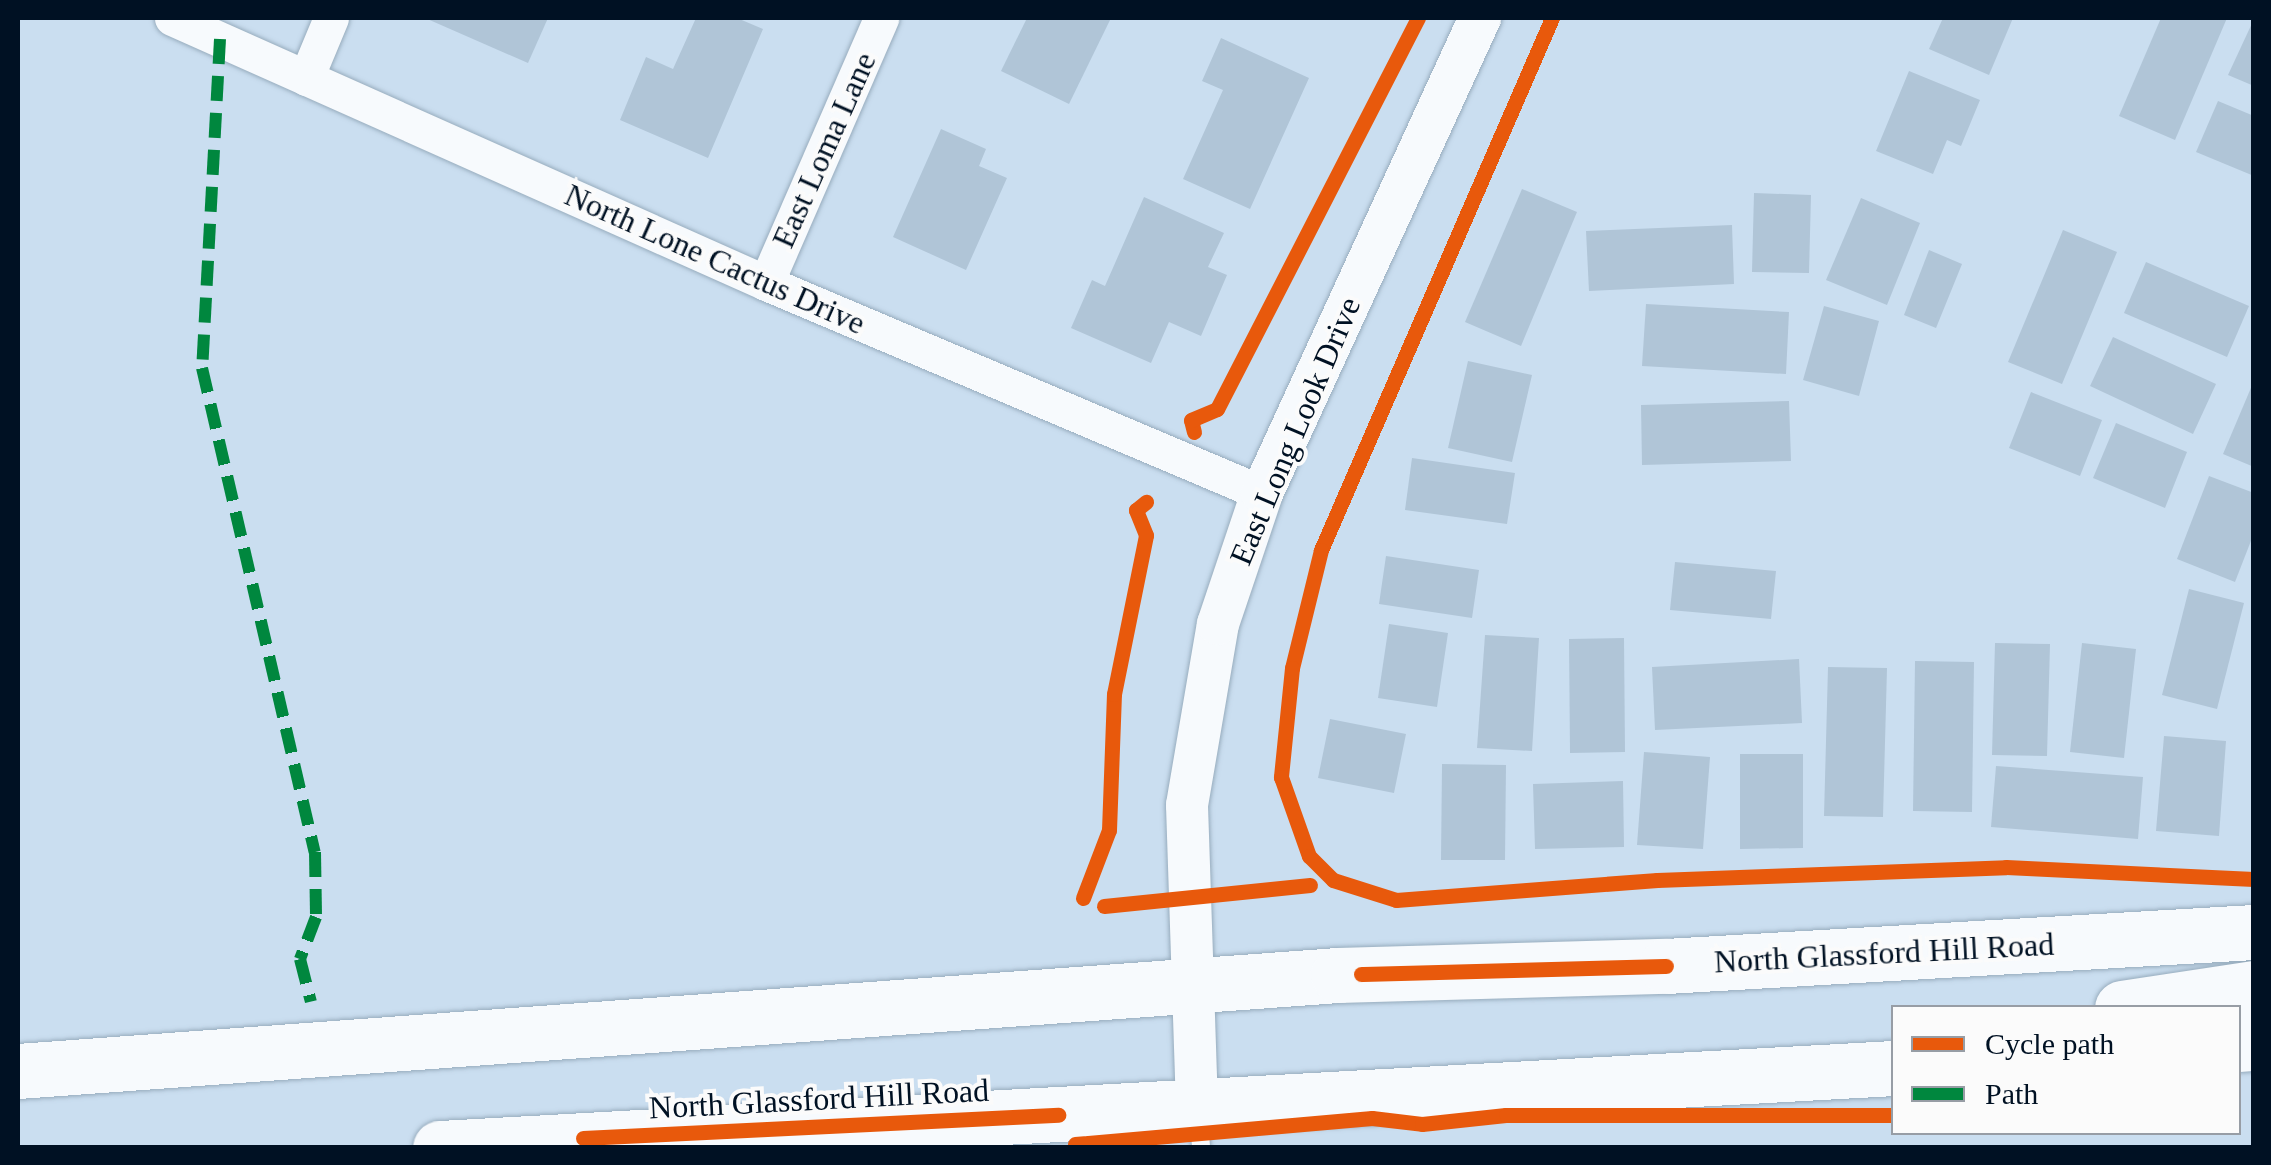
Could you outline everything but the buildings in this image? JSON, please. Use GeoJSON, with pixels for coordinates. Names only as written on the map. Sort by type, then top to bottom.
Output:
{"type":"FeatureCollection","features":[{"type":"Feature","properties":{"kind":"main road","name":"North Glassford Hill Road"},"geometry":{"type":"LineString","coordinates":[[18,1072],[1194,987],[2254,932]]}},
{"type":"Feature","properties":{"kind":"main road"},"geometry":{"type":"LineString","coordinates":[[2142,1005],[2254,988]]}},
{"type":"Feature","properties":{"kind":"main road","name":"North Glassford Hill Road"},"geometry":{"type":"LineString","coordinates":[[440,1148],[1199,1127],[1891,1068]]}},
{"type":"Feature","properties":{"kind":"street","name":"North Lone Cactus Drive"},"geometry":{"type":"LineString","coordinates":[[172,18],[766,282],[1262,493]]}},
{"type":"Feature","properties":{"kind":"street"},"geometry":{"type":"LineString","coordinates":[[306,78],[330,18]]}},
{"type":"Feature","properties":{"kind":"street","name":"East Loma Lane"},"geometry":{"type":"LineString","coordinates":[[766,282],[881,18]]}},
{"type":"Feature","properties":{"kind":"street","name":"East Long Look Drive"},"geometry":{"type":"LineString","coordinates":[[1199,1127],[1187,805],[1218,624],[1262,493],[1480,18]]}},
{"type":"Feature","properties":{"kind":"marked path"},"geometry":{"type":"LineString","coordinates":[[220,39],[202,368],[315,852],[316,917],[300,959],[311,1002]]}},
{"type":"Feature","properties":{"kind":"cycle path"},"geometry":{"type":"LineString","coordinates":[[1194,432],[1191,420],[1217,409],[1418,18]]}},
{"type":"Feature","properties":{"kind":"cycle path"},"geometry":{"type":"LineString","coordinates":[[1552,18],[1321,550],[1292,668],[1281,777],[1309,856],[1333,880],[1396,900],[1657,880],[2006,867],[2254,879]]}},
{"type":"Feature","properties":{"kind":"cycle path"},"geometry":{"type":"LineString","coordinates":[[1083,898],[1109,830],[1114,694],[1146,535],[1136,510],[1146,502]]}},
{"type":"Feature","properties":{"kind":"cycle path"},"geometry":{"type":"LineString","coordinates":[[1104,906],[1310,885]]}},
{"type":"Feature","properties":{"kind":"cycle path"},"geometry":{"type":"LineString","coordinates":[[1361,974],[1666,966]]}},
{"type":"Feature","properties":{"kind":"cycle path"},"geometry":{"type":"LineString","coordinates":[[583,1138],[1058,1115]]}},
{"type":"Feature","properties":{"kind":"cycle path"},"geometry":{"type":"LineString","coordinates":[[1075,1144],[1372,1118],[1422,1124],[1506,1115],[1891,1115]]}}]}
